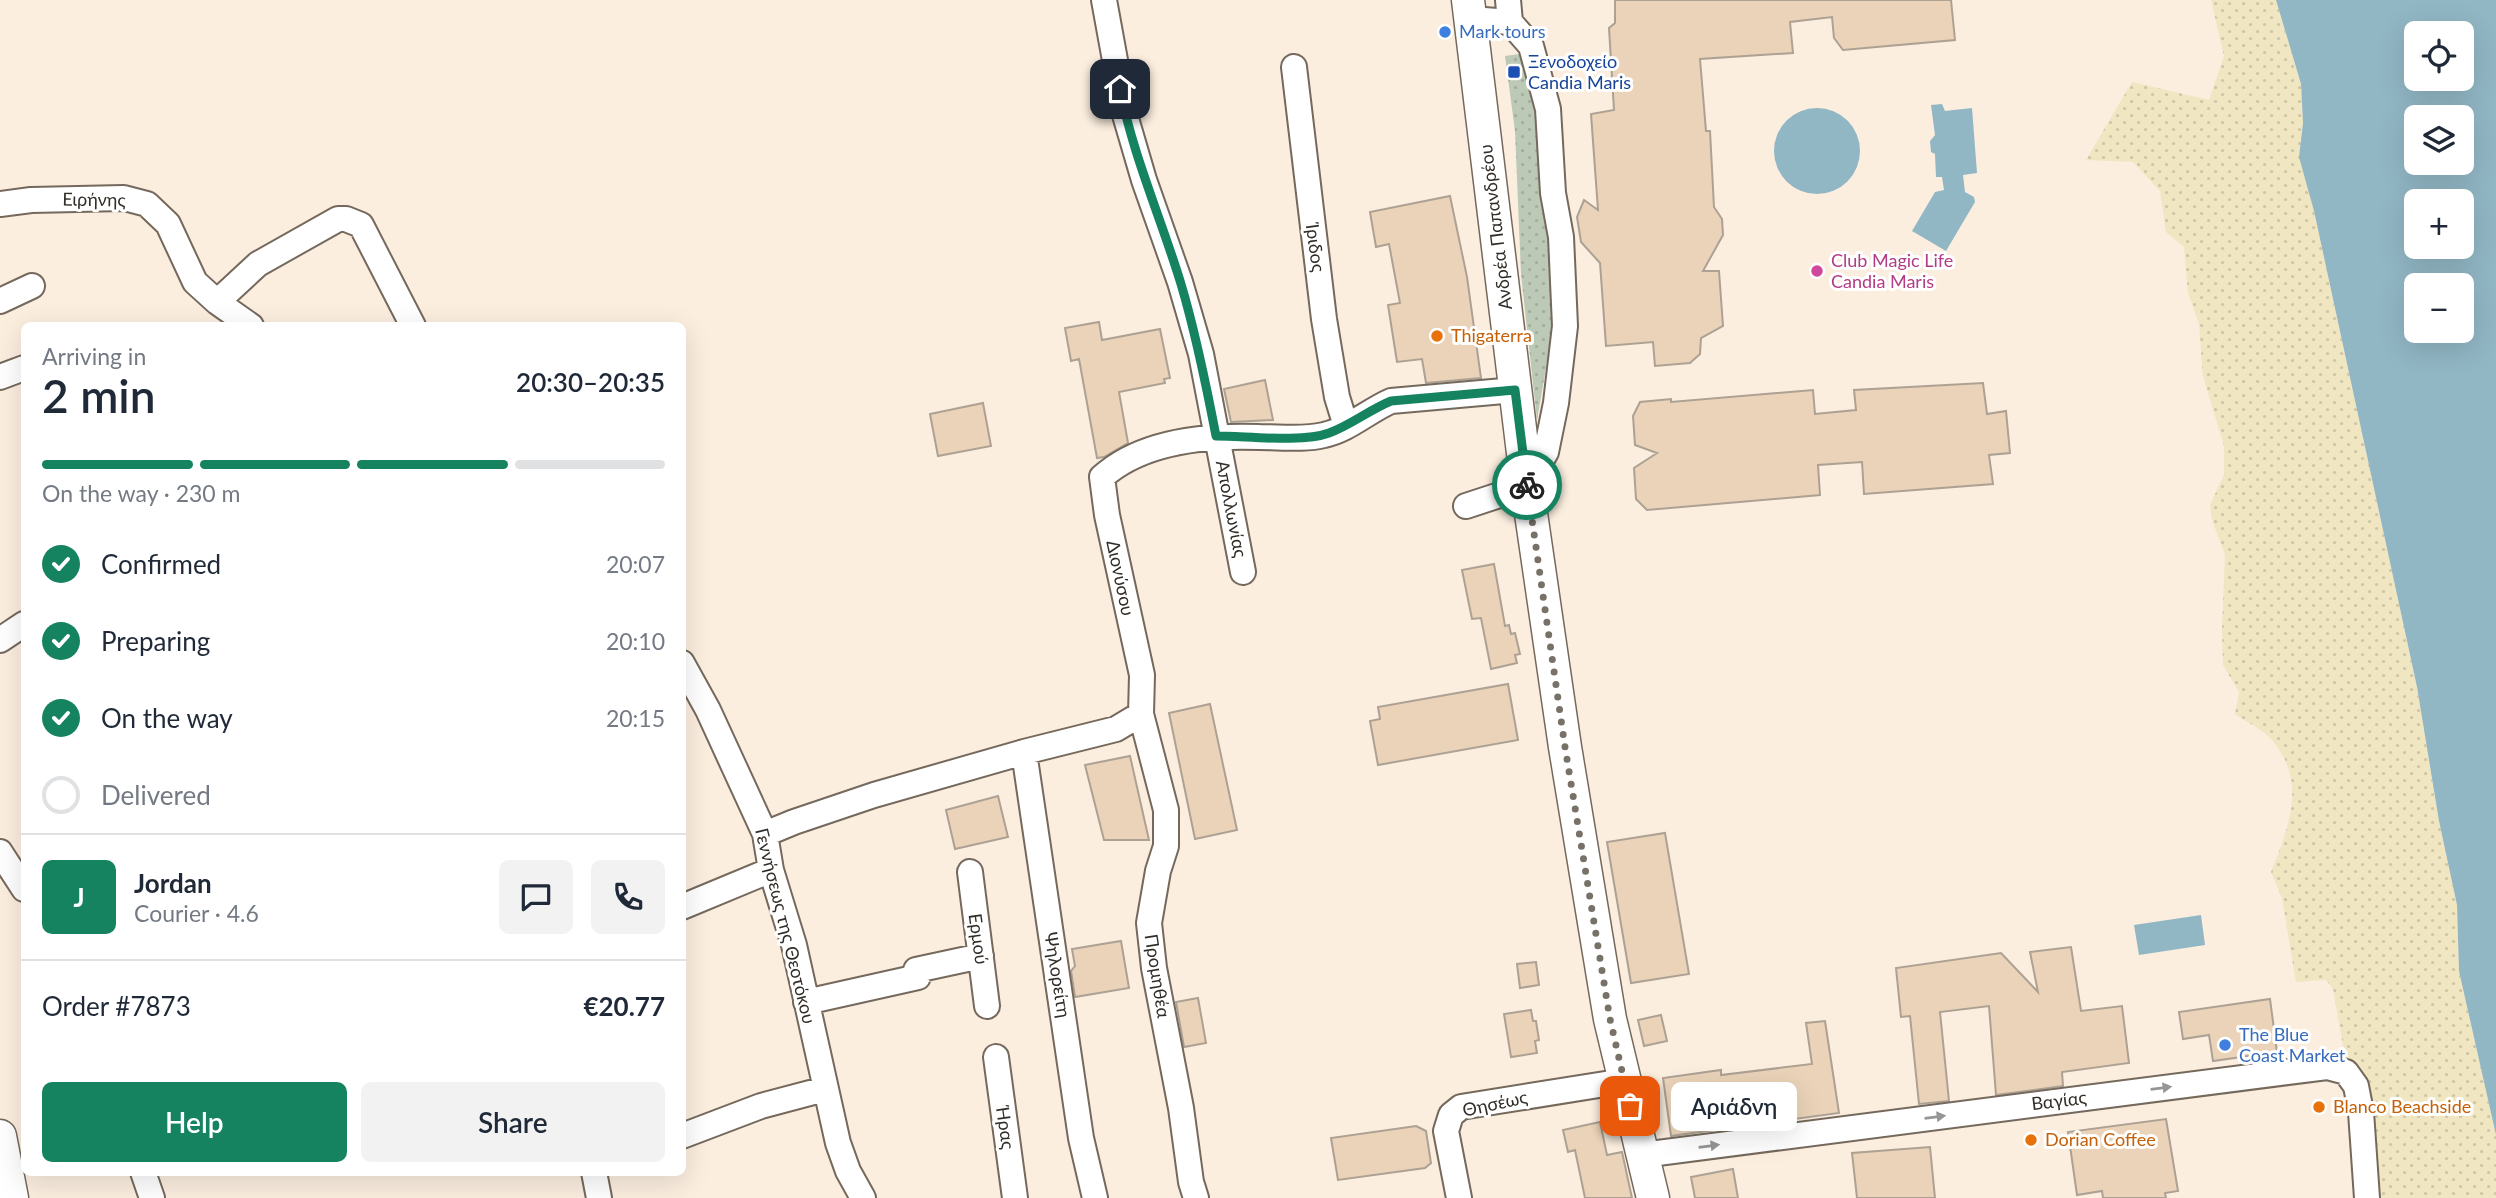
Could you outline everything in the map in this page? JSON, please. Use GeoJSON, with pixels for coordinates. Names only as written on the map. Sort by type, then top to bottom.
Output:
{"type":"FeatureCollection","features":[{"type":"Feature","properties":{"kind":"main road","name":"Ανδρέα Παπανδρέου"},"geometry":{"type":"LineString","coordinates":[[1470,10],[1527,486],[1565,747],[1610,1019],[1653,1198]]}},
{"type":"Feature","properties":{"kind":"main road"},"geometry":{"type":"LineString","coordinates":[[0,1136],[12,1198]]}},
{"type":"Feature","properties":{"kind":"street","name":"Απολλωνίας"},"geometry":{"type":"LineString","coordinates":[[1104,0],[1125,115],[1201,354],[1243,572]]}},
{"type":"Feature","properties":{"kind":"street"},"geometry":{"type":"LineString","coordinates":[[1466,506],[1527,486],[1546,452],[1556,403],[1565,326],[1561,237],[1553,192],[1548,109],[1531,46],[1509,11],[1470,10]]}},
{"type":"Feature","properties":{"kind":"street","name":"Ίριδος"},"geometry":{"type":"LineString","coordinates":[[1294,67],[1325,319],[1337,397],[1346,426]]}},
{"type":"Feature","properties":{"kind":"street","name":"Ειρήνης"},"geometry":{"type":"LineString","coordinates":[[0,204],[31,200],[124,198],[147,204],[168,224],[195,282],[218,303],[245,322]]}},
{"type":"Feature","properties":{"kind":"street"},"geometry":{"type":"LineString","coordinates":[[218,303],[258,264],[338,219],[346,219],[361,225],[411,322]]}},
{"type":"Feature","properties":{"kind":"street"},"geometry":{"type":"LineString","coordinates":[[0,301],[32,286]]}},
{"type":"Feature","properties":{"kind":"street"},"geometry":{"type":"LineString","coordinates":[[0,377],[21,369]]}},
{"type":"Feature","properties":{"kind":"street","name":"Διονύσου"},"geometry":{"type":"LineString","coordinates":[[1141,714],[1142,675],[1107,515],[1102,477],[1116,464],[1143,453],[1216,436],[1305,438],[1326,435],[1391,401],[1515,390]]}},
{"type":"Feature","properties":{"kind":"street"},"geometry":{"type":"LineString","coordinates":[[0,640],[21,626]]}},
{"type":"Feature","properties":{"kind":"street","name":"Γεννήσεως της Θεοτόκου"},"geometry":{"type":"LineString","coordinates":[[686,673],[708,710],[765,834],[771,870],[794,944],[838,1143],[848,1171],[863,1198]]}},
{"type":"Feature","properties":{"kind":"street"},"geometry":{"type":"LineString","coordinates":[[765,834],[863,799],[1024,752],[1116,729],[1141,714]]}},
{"type":"Feature","properties":{"kind":"street","name":"Προμηθέα"},"geometry":{"type":"LineString","coordinates":[[1141,714],[1166,810],[1166,846],[1158,871],[1149,923],[1191,1182],[1196,1198]]}},
{"type":"Feature","properties":{"kind":"street","name":"Ψηλορείτη"},"geometry":{"type":"LineString","coordinates":[[1024,752],[1081,1138],[1095,1198]]}},
{"type":"Feature","properties":{"kind":"street"},"geometry":{"type":"LineString","coordinates":[[0,852],[21,879]]}},
{"type":"Feature","properties":{"kind":"street"},"geometry":{"type":"LineString","coordinates":[[686,905],[771,870]]}},
{"type":"Feature","properties":{"kind":"street","name":"Ερμού"},"geometry":{"type":"LineString","coordinates":[[970,872],[987,1006]]}},
{"type":"Feature","properties":{"kind":"street"},"geometry":{"type":"LineString","coordinates":[[806,1002],[918,977],[916,970],[981,956]]}},
{"type":"Feature","properties":{"kind":"street","name":"Ήρας"},"geometry":{"type":"LineString","coordinates":[[996,1058],[1015,1198]]}},
{"type":"Feature","properties":{"kind":"street","name":"Βαγίας"},"geometry":{"type":"LineString","coordinates":[[1642,1155],[2327,1067],[2346,1072],[2356,1086],[2361,1112],[2367,1198]]}},
{"type":"Feature","properties":{"kind":"street","name":"Θησέως"},"geometry":{"type":"LineString","coordinates":[[1459,1198],[1446,1130],[1451,1115],[1461,1107],[1624,1081]]}},
{"type":"Feature","properties":{"kind":"street"},"geometry":{"type":"LineString","coordinates":[[686,1134],[761,1106],[825,1088]]}},
{"type":"Feature","properties":{"kind":"street"},"geometry":{"type":"LineString","coordinates":[[144,1176],[152,1198]]}},
{"type":"Feature","properties":{"kind":"green space"},"geometry":{"type":"Polygon","coordinates":[[[1519,54],[1532,78],[1546,190],[1554,322],[1537,420],[1521,274],[1515,131],[1505,56],[1519,54]]]}},
{"type":"Feature","properties":{"kind":"sand"},"geometry":{"type":"Polygon","coordinates":[[[2211,0],[2276,0],[2301,84],[2303,123],[2300,157],[2417,687],[2439,821],[2457,905],[2459,971],[2496,1135],[2496,1198],[2370,1198],[2333,989],[2326,980],[2296,982],[2282,898],[2271,872],[2289,821],[2292,787],[2289,771],[2271,739],[2235,714],[2239,692],[2223,665],[2225,555],[2212,520],[2210,505],[2224,475],[2224,446],[2203,376],[2199,324],[2188,293],[2184,247],[2166,232],[2160,191],[2133,162],[2086,160],[2132,82],[2209,100],[2224,56],[2211,0]]]}},
{"type":"Feature","properties":{"kind":"water"},"geometry":{"type":"Polygon","coordinates":[[[2276,0],[2496,0],[2496,1135],[2459,971],[2457,905],[2439,821],[2417,687],[2314,211],[2299,157],[2303,123],[2301,84],[2276,0]]]}},
{"type":"Feature","properties":{"kind":"water"},"geometry":{"type":"Polygon","coordinates":[[[1942,104],[1945,111],[1972,108],[1977,173],[1963,175],[1965,192],[1974,197],[1975,202],[1946,251],[1912,231],[1935,192],[1944,190],[1942,177],[1936,177],[1935,154],[1931,152],[1930,141],[1935,135],[1931,105],[1942,104]]]}},
{"type":"Feature","properties":{"kind":"water"},"geometry":{"type":"Polygon","coordinates":[[[1817,108],[1841,115],[1853,127],[1860,151],[1853,175],[1841,187],[1817,194],[1793,187],[1781,175],[1774,151],[1781,127],[1793,115],[1817,108]]]}},
{"type":"Feature","properties":{"kind":"water"},"geometry":{"type":"Polygon","coordinates":[[[2201,915],[2205,945],[2139,955],[2134,925],[2201,915]]]}},
{"type":"Feature","properties":{"kind":"building"},"geometry":{"type":"Polygon","coordinates":[[[1615,0],[1951,0],[1955,40],[1843,50],[1834,38],[1832,17],[1790,22],[1793,53],[1700,59],[1706,131],[1710,131],[1714,207],[1722,219],[1723,235],[1703,271],[1719,271],[1723,326],[1701,338],[1700,354],[1690,363],[1655,366],[1653,342],[1606,346],[1600,263],[1581,242],[1577,217],[1584,200],[1598,210],[1591,114],[1614,110],[1609,28],[1615,23],[1615,0]]]}},
{"type":"Feature","properties":{"kind":"building"},"geometry":{"type":"Polygon","coordinates":[[[1450,196],[1467,277],[1481,378],[1426,383],[1422,359],[1397,362],[1388,305],[1400,303],[1389,244],[1376,247],[1370,212],[1450,196]]]}},
{"type":"Feature","properties":{"kind":"building"},"geometry":{"type":"Polygon","coordinates":[[[1099,322],[1102,340],[1160,329],[1170,378],[1164,379],[1165,383],[1119,392],[1128,443],[1104,457],[1097,458],[1079,359],[1071,361],[1065,328],[1099,322]]]}},
{"type":"Feature","properties":{"kind":"building"},"geometry":{"type":"Polygon","coordinates":[[[1265,380],[1273,420],[1231,422],[1224,389],[1265,380]]]}},
{"type":"Feature","properties":{"kind":"building"},"geometry":{"type":"Polygon","coordinates":[[[1983,383],[1987,414],[2006,411],[2010,453],[1989,455],[1993,484],[1864,494],[1862,462],[1818,465],[1820,495],[1647,510],[1636,499],[1634,468],[1657,453],[1635,445],[1633,416],[1640,402],[1671,399],[1671,402],[1813,390],[1815,414],[1856,410],[1854,390],[1983,383]]]}},
{"type":"Feature","properties":{"kind":"building"},"geometry":{"type":"Polygon","coordinates":[[[983,403],[991,446],[938,456],[930,414],[983,403]]]}},
{"type":"Feature","properties":{"kind":"building"},"geometry":{"type":"Polygon","coordinates":[[[1494,564],[1505,626],[1509,625],[1511,634],[1515,633],[1520,654],[1515,655],[1517,663],[1491,669],[1481,618],[1472,619],[1462,570],[1494,564]]]}},
{"type":"Feature","properties":{"kind":"building"},"geometry":{"type":"Polygon","coordinates":[[[1508,684],[1518,740],[1378,765],[1370,721],[1380,719],[1378,707],[1508,684]]]}},
{"type":"Feature","properties":{"kind":"building"},"geometry":{"type":"Polygon","coordinates":[[[1210,704],[1237,830],[1195,839],[1169,713],[1210,704]]]}},
{"type":"Feature","properties":{"kind":"building"},"geometry":{"type":"Polygon","coordinates":[[[1130,756],[1149,840],[1104,840],[1085,765],[1130,756]]]}},
{"type":"Feature","properties":{"kind":"building"},"geometry":{"type":"Polygon","coordinates":[[[998,796],[1008,837],[955,849],[946,810],[998,796]]]}},
{"type":"Feature","properties":{"kind":"building"},"geometry":{"type":"Polygon","coordinates":[[[1665,833],[1689,974],[1631,983],[1607,842],[1665,833]]]}},
{"type":"Feature","properties":{"kind":"building"},"geometry":{"type":"Polygon","coordinates":[[[1121,941],[1129,988],[1075,997],[1071,971],[1075,966],[1072,949],[1121,941]]]}},
{"type":"Feature","properties":{"kind":"building"},"geometry":{"type":"Polygon","coordinates":[[[2071,947],[2081,1011],[2122,1006],[2129,1063],[2062,1072],[2063,1086],[1996,1095],[1989,1006],[1940,1012],[1949,1101],[1919,1104],[1910,1016],[1901,1017],[1896,968],[2001,953],[2038,992],[2030,952],[2071,947]]]}},
{"type":"Feature","properties":{"kind":"building"},"geometry":{"type":"Polygon","coordinates":[[[1536,962],[1539,985],[1520,988],[1517,964],[1536,962]]]}},
{"type":"Feature","properties":{"kind":"building"},"geometry":{"type":"Polygon","coordinates":[[[1198,998],[1206,1043],[1184,1047],[1176,1002],[1198,998]]]}},
{"type":"Feature","properties":{"kind":"building"},"geometry":{"type":"Polygon","coordinates":[[[2270,999],[2277,1052],[2213,1061],[2209,1035],[2183,1039],[2179,1012],[2270,999]]]}},
{"type":"Feature","properties":{"kind":"building"},"geometry":{"type":"Polygon","coordinates":[[[1531,1010],[1539,1040],[1535,1041],[1537,1053],[1511,1057],[1504,1014],[1531,1010]]]}},
{"type":"Feature","properties":{"kind":"building"},"geometry":{"type":"Polygon","coordinates":[[[1661,1015],[1667,1041],[1644,1046],[1638,1020],[1661,1015]]]}},
{"type":"Feature","properties":{"kind":"building"},"geometry":{"type":"Polygon","coordinates":[[[1825,1021],[1839,1113],[1671,1136],[1663,1078],[1721,1070],[1721,1075],[1812,1064],[1806,1023],[1825,1021]]]}},
{"type":"Feature","properties":{"kind":"building"},"geometry":{"type":"Polygon","coordinates":[[[2166,1119],[2178,1191],[2165,1193],[2166,1198],[2103,1198],[2102,1191],[2077,1195],[2068,1132],[2166,1119]]]}},
{"type":"Feature","properties":{"kind":"building"},"geometry":{"type":"Polygon","coordinates":[[[1600,1122],[1607,1155],[1622,1152],[1632,1198],[1585,1198],[1575,1150],[1568,1152],[1563,1130],[1600,1122]]]}},
{"type":"Feature","properties":{"kind":"building"},"geometry":{"type":"Polygon","coordinates":[[[1416,1126],[1426,1131],[1431,1163],[1425,1168],[1338,1180],[1331,1138],[1416,1126]]]}},
{"type":"Feature","properties":{"kind":"building"},"geometry":{"type":"Polygon","coordinates":[[[1930,1147],[1935,1198],[1857,1198],[1852,1153],[1930,1147]]]}},
{"type":"Feature","properties":{"kind":"building"},"geometry":{"type":"Polygon","coordinates":[[[1733,1169],[1738,1198],[1695,1198],[1691,1177],[1733,1169]]]}},
{"type":"Feature","properties":{"kind":"way so far"},"geometry":{"type":"LineString","coordinates":[[1527,485],[1565,747],[1610,1019],[1630,1106]]}},
{"type":"Feature","properties":{"kind":"place","name":"Mark tours"},"geometry":{"type":"Point","coordinates":[1445,32]}},
{"type":"Feature","properties":{"kind":"place","name":"Ξενοδοχείο Candia Maris"},"geometry":{"type":"Point","coordinates":[1514,72]}},
{"type":"Feature","properties":{"kind":"place","name":"Club Magic Life Candia Maris"},"geometry":{"type":"Point","coordinates":[1817,271]}},
{"type":"Feature","properties":{"kind":"place","name":"Thigaterra"},"geometry":{"type":"Point","coordinates":[1437,336]}},
{"type":"Feature","properties":{"kind":"place","name":"The Blue Coast Market"},"geometry":{"type":"Point","coordinates":[2225,1045]}},
{"type":"Feature","properties":{"kind":"place","name":"Αριάδνη"},"geometry":{"type":"Point","coordinates":[1630,1106]}},
{"type":"Feature","properties":{"kind":"place","name":"Blanco Beachside"},"geometry":{"type":"Point","coordinates":[2319,1107]}},
{"type":"Feature","properties":{"kind":"place","name":"Dorian Coffee"},"geometry":{"type":"Point","coordinates":[2031,1140]}},
{"type":"Feature","properties":{"kind":"route"},"geometry":{"type":"LineString","coordinates":[[1120,89],[1144,180],[1180,282],[1201,354],[1216,436],[1305,438],[1326,435],[1391,401],[1515,390],[1527,485]]}}]}
